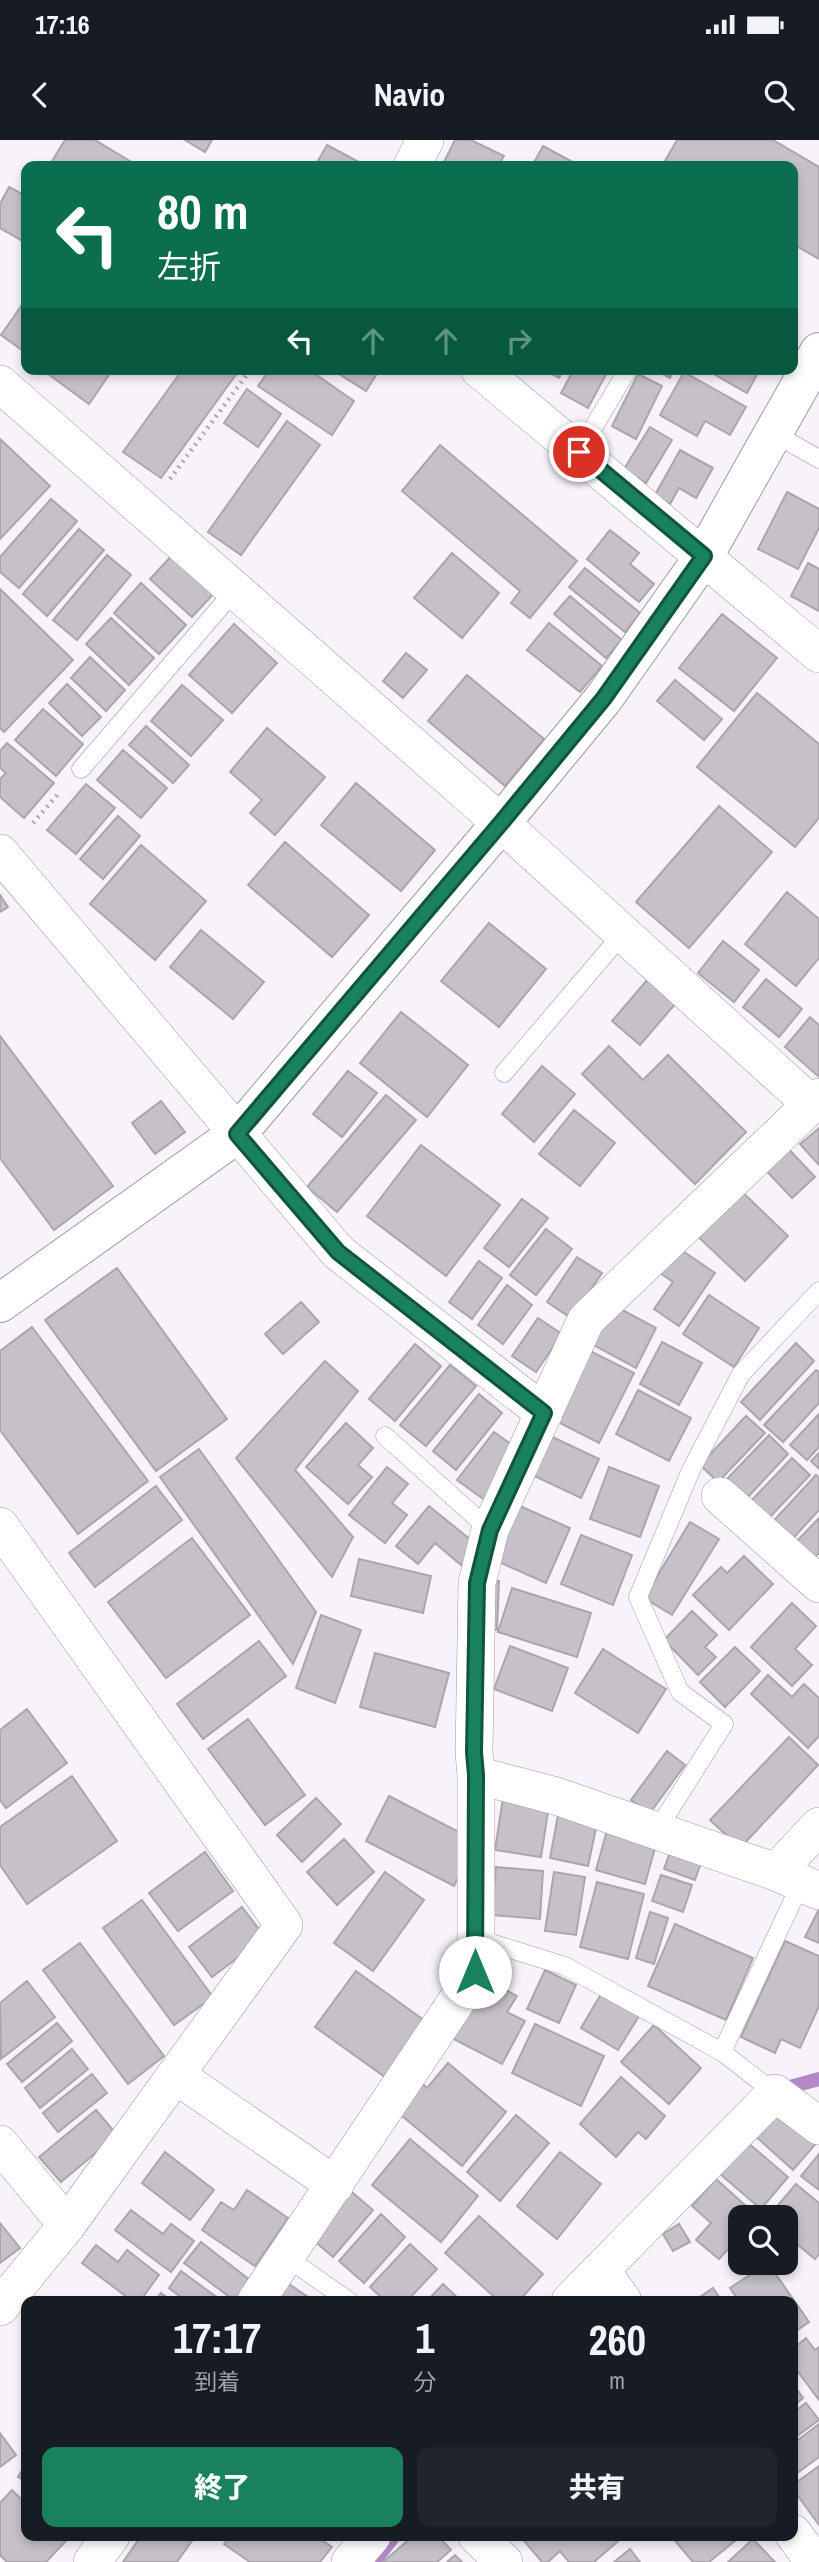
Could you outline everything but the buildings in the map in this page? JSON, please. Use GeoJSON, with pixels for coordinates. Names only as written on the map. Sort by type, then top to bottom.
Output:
{"type":"FeatureCollection","features":[{"type":"Feature","properties":{"kind":"street"},"geometry":{"type":"LineString","coordinates":[[414,161],[425,140]]}},
{"type":"Feature","properties":{"kind":"street"},"geometry":{"type":"LineString","coordinates":[[0,1303],[237,1134],[604,698],[704,556],[819,352]]}},
{"type":"Feature","properties":{"kind":"street"},"geometry":{"type":"LineString","coordinates":[[496,375],[579,452],[819,654]]}},
{"type":"Feature","properties":{"kind":"street"},"geometry":{"type":"LineString","coordinates":[[0,384],[815,1100],[586,1320],[490,1530],[477,1583],[474,1752],[475,1972],[259,2296]]}},
{"type":"Feature","properties":{"kind":"street"},"geometry":{"type":"LineString","coordinates":[[2,855],[338,1252],[544,1413]]}},
{"type":"Feature","properties":{"kind":"street"},"geometry":{"type":"LineString","coordinates":[[720,1496],[819,1584]]}},
{"type":"Feature","properties":{"kind":"street"},"geometry":{"type":"LineString","coordinates":[[0,1526],[284,1925],[67,2225],[0,2307]]}},
{"type":"Feature","properties":{"kind":"street"},"geometry":{"type":"LineString","coordinates":[[476,1775],[556,1796],[799,1882],[819,1826]]}},
{"type":"Feature","properties":{"kind":"street"},"geometry":{"type":"LineString","coordinates":[[177,2076],[335,2185]]}},
{"type":"Feature","properties":{"kind":"street"},"geometry":{"type":"LineString","coordinates":[[575,2296],[775,2093],[819,2126]]}},
{"type":"Feature","properties":{"kind":"street"},"geometry":{"type":"LineString","coordinates":[[0,2144],[67,2225]]}},
{"type":"Feature","properties":{"kind":"street"},"geometry":{"type":"LineString","coordinates":[[601,2270],[620,2296]]}},
{"type":"Feature","properties":{"kind":"street"},"geometry":{"type":"LineString","coordinates":[[798,2540],[814,2562]]}},
{"type":"Feature","properties":{"kind":"street"},"geometry":{"type":"LineString","coordinates":[[92,2562],[107,2541]]}},
{"type":"Feature","properties":{"kind":"street"},"geometry":{"type":"LineString","coordinates":[[350,2562],[368,2541]]}},
{"type":"Feature","properties":{"kind":"street"},"geometry":{"type":"LineString","coordinates":[[482,2541],[504,2562]]}},
{"type":"Feature","properties":{"kind":"lane"},"geometry":{"type":"LineString","coordinates":[[579,452],[624,375]]}},
{"type":"Feature","properties":{"kind":"lane"},"geometry":{"type":"LineString","coordinates":[[773,433],[819,459]]}},
{"type":"Feature","properties":{"kind":"lane"},"geometry":{"type":"LineString","coordinates":[[81,769],[236,589]]}},
{"type":"Feature","properties":{"kind":"lane"},"geometry":{"type":"LineString","coordinates":[[504,1073],[624,932]]}},
{"type":"Feature","properties":{"kind":"lane"},"geometry":{"type":"LineString","coordinates":[[657,1830],[724,1724],[680,1692],[638,1597],[691,1470],[741,1374],[819,1291]]}},
{"type":"Feature","properties":{"kind":"lane"},"geometry":{"type":"LineString","coordinates":[[385,1436],[490,1530]]}},
{"type":"Feature","properties":{"kind":"lane"},"geometry":{"type":"LineString","coordinates":[[722,2052],[799,1882]]}},
{"type":"Feature","properties":{"kind":"lane"},"geometry":{"type":"LineString","coordinates":[[475,1938],[565,1966],[722,2052],[775,2093]]}},
{"type":"Feature","properties":{"kind":"lane"},"geometry":{"type":"LineString","coordinates":[[286,2257],[342,2296]]}},
{"type":"Feature","properties":{"kind":"path"},"geometry":{"type":"LineString","coordinates":[[146,511],[247,375]]}},
{"type":"Feature","properties":{"kind":"path"},"geometry":{"type":"LineString","coordinates":[[2,855],[81,769]]}},
{"type":"Feature","properties":{"kind":"waterway"},"geometry":{"type":"LineString","coordinates":[[781,2096],[790,2087],[819,2079]]}},
{"type":"Feature","properties":{"kind":"waterway"},"geometry":{"type":"LineString","coordinates":[[377,2558],[390,2541]]}},
{"type":"Feature","properties":{"kind":"route"},"geometry":{"type":"LineString","coordinates":[[475,1972],[474,1752],[477,1583],[490,1530],[544,1413],[338,1252],[237,1134],[604,698],[704,556],[579,452]]}}]}
